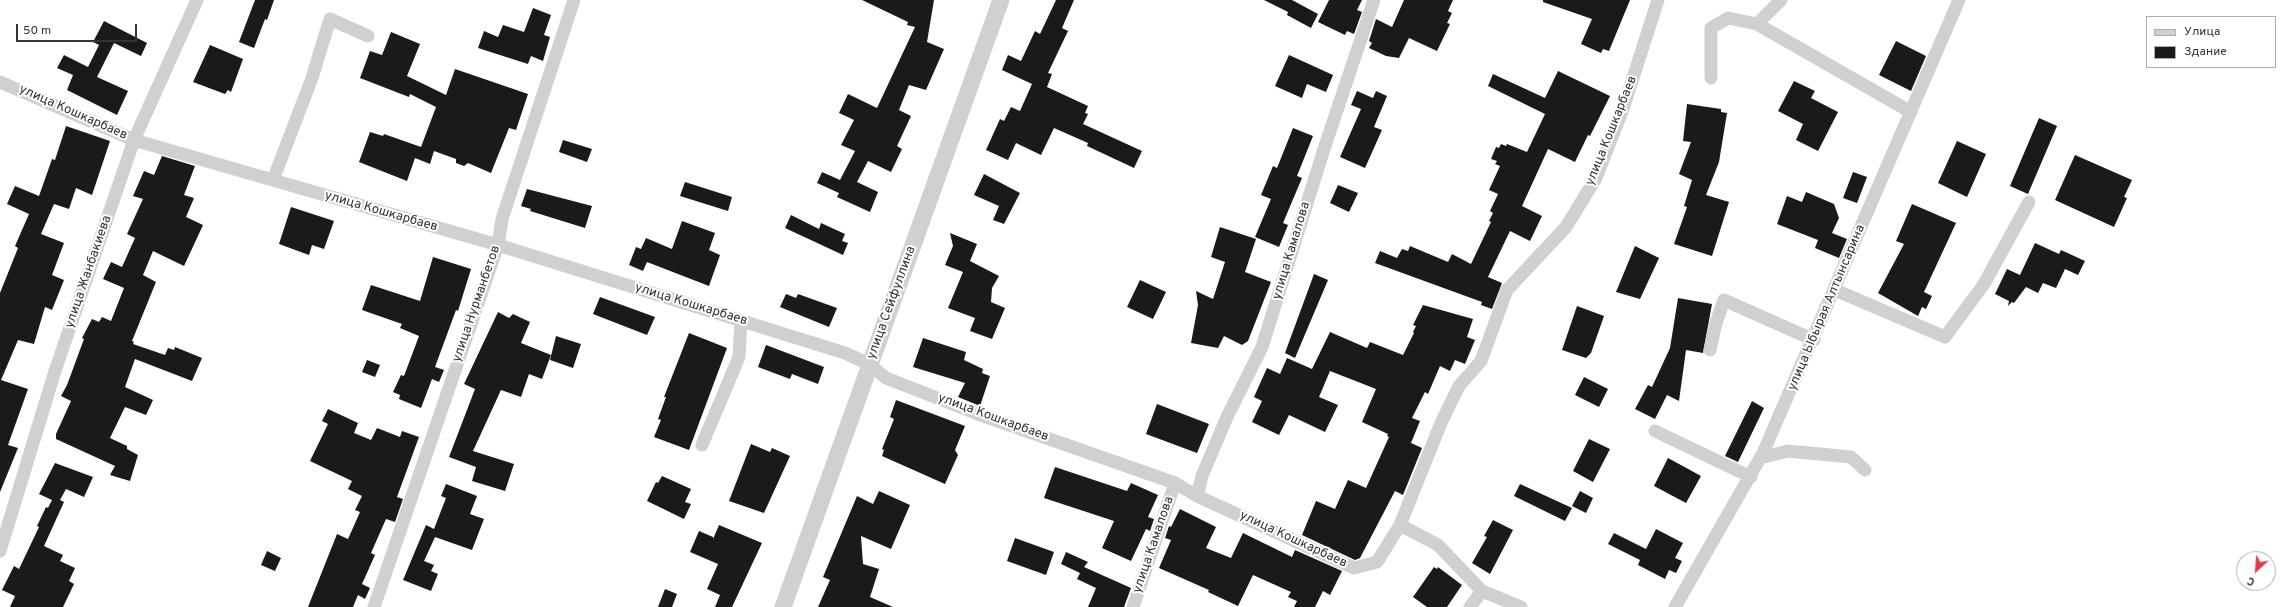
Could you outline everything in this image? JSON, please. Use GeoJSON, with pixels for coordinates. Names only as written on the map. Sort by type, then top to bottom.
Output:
{"type":"FeatureCollection","features":[{"type":"Feature","properties":{"kind":"street","name":"улица Жанбакиева"},"geometry":{"type":"LineString","coordinates":[[0,551],[55,371],[134,140],[197,0]]}},
{"type":"Feature","properties":{"kind":"street","name":"улица Нурманбетов"},"geometry":{"type":"LineString","coordinates":[[374,607],[498,245],[502,219],[574,0]]}},
{"type":"Feature","properties":{"kind":"street","name":"улица Сейфуллина"},"geometry":{"type":"LineString","coordinates":[[783,607],[1001,0]]}},
{"type":"Feature","properties":{"kind":"street","name":"улица Камалова"},"geometry":{"type":"LineString","coordinates":[[1197,496],[1202,476],[1226,417],[1262,347],[1324,149],[1374,0]]}},
{"type":"Feature","properties":{"kind":"street","name":"улица Кошкарбаев"},"geometry":{"type":"LineString","coordinates":[[0,82],[134,140],[498,245],[845,353],[869,364],[886,378],[978,414],[1175,483],[1197,496],[1354,568],[1377,562],[1400,525],[1441,423],[1459,386],[1481,361],[1506,290],[1566,227],[1596,178],[1623,109],[1658,0]]}},
{"type":"Feature","properties":{"kind":"street"},"geometry":{"type":"LineString","coordinates":[[1757,24],[1781,0]]}},
{"type":"Feature","properties":{"kind":"street","name":"улица Ыбырая Алтынсарина"},"geometry":{"type":"LineString","coordinates":[[1676,607],[1751,477],[1760,458],[1814,340],[1959,0]]}},
{"type":"Feature","properties":{"kind":"street"},"geometry":{"type":"LineString","coordinates":[[1711,78],[1711,28],[1728,18],[1757,24],[1910,112]]}},
{"type":"Feature","properties":{"kind":"street"},"geometry":{"type":"LineString","coordinates":[[273,180],[312,78],[330,19],[368,36]]}},
{"type":"Feature","properties":{"kind":"street"},"geometry":{"type":"LineString","coordinates":[[1835,290],[1945,337],[1984,284],[2029,202]]}},
{"type":"Feature","properties":{"kind":"street"},"geometry":{"type":"LineString","coordinates":[[1710,350],[1716,323],[1724,300],[1814,340]]}},
{"type":"Feature","properties":{"kind":"street"},"geometry":{"type":"LineString","coordinates":[[702,445],[739,358],[741,321]]}},
{"type":"Feature","properties":{"kind":"street"},"geometry":{"type":"LineString","coordinates":[[1655,431],[1751,477]]}},
{"type":"Feature","properties":{"kind":"street"},"geometry":{"type":"LineString","coordinates":[[1760,458],[1788,451],[1851,457],[1865,470]]}},
{"type":"Feature","properties":{"kind":"street","name":"улица Камалова"},"geometry":{"type":"LineString","coordinates":[[1133,607],[1175,483]]}},
{"type":"Feature","properties":{"kind":"street"},"geometry":{"type":"LineString","coordinates":[[1400,525],[1438,545],[1482,591],[1521,607]]}},
{"type":"Feature","properties":{"kind":"street"},"geometry":{"type":"LineString","coordinates":[[1470,607],[1482,591]]}},
{"type":"Feature","properties":{"kind":"building"},"geometry":{"type":"Polygon","coordinates":[[[255,0],[274,0],[267,20],[265,19],[254,48],[239,42],[255,0]]]}},
{"type":"Feature","properties":{"kind":"building"},"geometry":{"type":"Polygon","coordinates":[[[862,0],[934,0],[927,42],[944,49],[926,90],[909,85],[899,110],[911,116],[897,146],[902,149],[891,172],[868,161],[857,182],[878,192],[870,212],[837,197],[839,193],[817,183],[822,172],[840,180],[855,151],[841,145],[854,120],[839,113],[848,94],[877,108],[915,27],[907,25],[908,22],[862,0]]]}},
{"type":"Feature","properties":{"kind":"building"},"geometry":{"type":"Polygon","coordinates":[[[1056,0],[1074,0],[1062,28],[1068,31],[1048,73],[1052,74],[1047,87],[1088,106],[1085,113],[1088,114],[1083,124],[1142,151],[1134,168],[1087,146],[1088,143],[1054,128],[1041,155],[1016,143],[1008,160],[986,150],[1000,119],[1004,121],[1011,107],[1020,111],[1032,84],[1002,70],[1008,55],[1021,61],[1035,31],[1040,34],[1056,0]]]}},
{"type":"Feature","properties":{"kind":"building"},"geometry":{"type":"Polygon","coordinates":[[[1264,0],[1292,0],[1318,14],[1311,28],[1287,15],[1288,12],[1264,0]]]}},
{"type":"Feature","properties":{"kind":"building"},"geometry":{"type":"Polygon","coordinates":[[[1329,0],[1362,0],[1357,10],[1362,12],[1354,34],[1347,31],[1345,35],[1318,22],[1329,0]]]}},
{"type":"Feature","properties":{"kind":"building"},"geometry":{"type":"Polygon","coordinates":[[[1404,0],[1453,0],[1448,11],[1452,13],[1447,23],[1450,24],[1437,51],[1409,38],[1399,58],[1386,56],[1369,48],[1372,43],[1369,41],[1376,19],[1392,27],[1404,0]]]}},
{"type":"Feature","properties":{"kind":"building"},"geometry":{"type":"Polygon","coordinates":[[[1543,0],[1630,0],[1609,51],[1603,49],[1601,53],[1581,44],[1592,19],[1543,2],[1543,0]]]}},
{"type":"Feature","properties":{"kind":"building"},"geometry":{"type":"Polygon","coordinates":[[[533,8],[551,15],[544,35],[550,37],[543,61],[531,56],[528,64],[478,48],[484,31],[498,37],[503,25],[524,32],[533,8]]]}},
{"type":"Feature","properties":{"kind":"building"},"geometry":{"type":"Polygon","coordinates":[[[104,21],[147,43],[141,56],[114,43],[97,77],[128,91],[117,115],[67,90],[73,75],[57,68],[64,55],[88,67],[99,45],[93,42],[104,21]]]}},
{"type":"Feature","properties":{"kind":"building"},"geometry":{"type":"Polygon","coordinates":[[[391,32],[420,44],[407,76],[446,95],[455,69],[528,94],[516,130],[509,128],[491,173],[468,163],[464,166],[456,163],[456,159],[434,151],[430,164],[415,158],[407,181],[359,162],[370,132],[383,136],[384,134],[421,147],[436,107],[410,94],[409,97],[360,78],[370,51],[382,55],[391,32]]]}},
{"type":"Feature","properties":{"kind":"building"},"geometry":{"type":"Polygon","coordinates":[[[1896,41],[1926,56],[1911,91],[1879,75],[1896,41]]]}},
{"type":"Feature","properties":{"kind":"building"},"geometry":{"type":"Polygon","coordinates":[[[210,45],[243,59],[231,92],[228,90],[225,94],[193,82],[210,45]]]}},
{"type":"Feature","properties":{"kind":"building"},"geometry":{"type":"Polygon","coordinates":[[[1289,55],[1333,75],[1326,92],[1307,84],[1302,98],[1275,86],[1289,55]]]}},
{"type":"Feature","properties":{"kind":"building"},"geometry":{"type":"Polygon","coordinates":[[[1558,71],[1610,96],[1575,162],[1548,149],[1522,206],[1542,216],[1530,241],[1510,231],[1488,277],[1502,283],[1492,309],[1481,305],[1482,302],[1375,263],[1380,251],[1397,258],[1402,249],[1408,251],[1410,246],[1448,262],[1452,254],[1471,264],[1491,222],[1489,221],[1493,213],[1490,211],[1498,194],[1489,190],[1500,166],[1495,164],[1497,161],[1491,159],[1496,147],[1499,148],[1501,144],[1506,146],[1507,144],[1527,152],[1545,114],[1488,86],[1493,74],[1545,98],[1558,71]]]}},
{"type":"Feature","properties":{"kind":"building"},"geometry":{"type":"Polygon","coordinates":[[[1794,81],[1815,91],[1811,98],[1838,112],[1818,151],[1796,140],[1803,124],[1778,111],[1794,81]]]}},
{"type":"Feature","properties":{"kind":"building"},"geometry":{"type":"Polygon","coordinates":[[[1357,91],[1373,98],[1376,91],[1387,96],[1374,127],[1382,130],[1365,168],[1340,157],[1361,109],[1351,105],[1357,91]]]}},
{"type":"Feature","properties":{"kind":"building"},"geometry":{"type":"Polygon","coordinates":[[[1687,104],[1721,109],[1721,112],[1727,113],[1719,162],[1706,195],[1729,202],[1712,256],[1674,244],[1687,207],[1684,206],[1692,180],[1679,174],[1691,142],[1683,141],[1687,104]]]}},
{"type":"Feature","properties":{"kind":"building"},"geometry":{"type":"Polygon","coordinates":[[[2039,118],[2057,126],[2028,194],[2010,186],[2039,118]]]}},
{"type":"Feature","properties":{"kind":"building"},"geometry":{"type":"Polygon","coordinates":[[[66,126],[110,141],[92,195],[76,188],[69,209],[54,204],[41,234],[64,243],[52,275],[64,280],[52,310],[45,307],[34,344],[18,340],[1,380],[28,389],[8,445],[18,448],[0,492],[0,293],[18,248],[15,246],[29,214],[7,204],[15,186],[39,196],[52,159],[55,160],[66,126]]]}},
{"type":"Feature","properties":{"kind":"building"},"geometry":{"type":"Polygon","coordinates":[[[1293,128],[1313,136],[1297,176],[1302,178],[1283,223],[1288,225],[1279,247],[1255,237],[1271,199],[1261,195],[1273,166],[1277,168],[1293,128]]]}},
{"type":"Feature","properties":{"kind":"building"},"geometry":{"type":"Polygon","coordinates":[[[563,140],[592,149],[587,162],[559,152],[563,140]]]}},
{"type":"Feature","properties":{"kind":"building"},"geometry":{"type":"Polygon","coordinates":[[[1957,141],[1986,154],[1967,197],[1938,183],[1957,141]]]}},
{"type":"Feature","properties":{"kind":"building"},"geometry":{"type":"Polygon","coordinates":[[[2075,155],[2132,180],[2124,197],[2127,198],[2114,227],[2055,200],[2075,155]]]}},
{"type":"Feature","properties":{"kind":"building"},"geometry":{"type":"Polygon","coordinates":[[[162,156],[195,166],[184,195],[194,198],[186,217],[203,225],[184,266],[153,251],[143,275],[156,282],[132,341],[134,342],[133,344],[165,355],[168,348],[174,350],[175,347],[202,358],[192,381],[135,359],[125,387],[153,400],[146,415],[125,407],[110,438],[127,446],[127,449],[138,455],[130,481],[110,475],[115,466],[56,439],[56,434],[71,401],[61,396],[67,385],[84,339],[82,338],[92,319],[99,322],[102,317],[111,321],[124,288],[103,279],[111,262],[122,267],[135,238],[127,234],[143,199],[133,196],[144,171],[154,175],[162,156]]]}},
{"type":"Feature","properties":{"kind":"building"},"geometry":{"type":"Polygon","coordinates":[[[1853,172],[1867,177],[1857,203],[1843,198],[1853,172]]]}},
{"type":"Feature","properties":{"kind":"building"},"geometry":{"type":"Polygon","coordinates":[[[984,174],[1020,193],[1004,224],[993,220],[999,206],[974,195],[984,174]]]}},
{"type":"Feature","properties":{"kind":"building"},"geometry":{"type":"Polygon","coordinates":[[[685,182],[732,197],[728,211],[680,196],[685,182]]]}},
{"type":"Feature","properties":{"kind":"building"},"geometry":{"type":"Polygon","coordinates":[[[1338,185],[1358,193],[1349,212],[1330,203],[1338,185]]]}},
{"type":"Feature","properties":{"kind":"building"},"geometry":{"type":"Polygon","coordinates":[[[527,189],[592,206],[585,228],[530,211],[531,209],[521,206],[527,189]]]}},
{"type":"Feature","properties":{"kind":"building"},"geometry":{"type":"Polygon","coordinates":[[[1806,192],[1834,204],[1839,218],[1832,233],[1847,239],[1839,258],[1815,248],[1818,240],[1777,224],[1787,196],[1802,202],[1806,192]]]}},
{"type":"Feature","properties":{"kind":"building"},"geometry":{"type":"Polygon","coordinates":[[[1912,204],[1956,223],[1924,292],[1932,296],[1926,309],[1922,307],[1918,316],[1878,293],[1904,244],[1896,241],[1912,204]]]}},
{"type":"Feature","properties":{"kind":"building"},"geometry":{"type":"Polygon","coordinates":[[[291,207],[334,221],[324,249],[312,245],[309,255],[279,244],[291,207]]]}},
{"type":"Feature","properties":{"kind":"building"},"geometry":{"type":"Polygon","coordinates":[[[791,215],[819,229],[821,223],[845,234],[842,241],[848,243],[843,255],[785,228],[791,215]]]}},
{"type":"Feature","properties":{"kind":"building"},"geometry":{"type":"Polygon","coordinates":[[[682,221],[715,233],[709,250],[720,255],[709,286],[647,262],[643,271],[629,265],[636,247],[641,249],[646,238],[672,249],[682,221]]]}},
{"type":"Feature","properties":{"kind":"building"},"geometry":{"type":"Polygon","coordinates":[[[1220,227],[1256,239],[1245,272],[1271,282],[1248,341],[1242,345],[1224,336],[1218,348],[1191,343],[1198,305],[1196,291],[1213,299],[1225,262],[1211,257],[1220,227]]]}},
{"type":"Feature","properties":{"kind":"building"},"geometry":{"type":"Polygon","coordinates":[[[950,233],[977,244],[970,261],[999,276],[992,288],[991,302],[1005,308],[992,339],[970,331],[975,318],[948,308],[963,272],[945,265],[953,246],[950,233]]]}},
{"type":"Feature","properties":{"kind":"building"},"geometry":{"type":"Polygon","coordinates":[[[2035,243],[2059,254],[2061,250],[2085,261],[2078,275],[2065,269],[2056,288],[2043,283],[2038,293],[2026,287],[2014,303],[2012,302],[2008,306],[2009,301],[1995,294],[2007,269],[2020,275],[2035,243]]]}},
{"type":"Feature","properties":{"kind":"building"},"geometry":{"type":"Polygon","coordinates":[[[1635,246],[1659,258],[1640,299],[1616,292],[1635,246]]]}},
{"type":"Feature","properties":{"kind":"building"},"geometry":{"type":"Polygon","coordinates":[[[433,257],[471,269],[458,311],[456,310],[435,367],[444,370],[439,382],[432,379],[421,408],[399,399],[400,395],[393,392],[401,375],[404,376],[419,336],[400,328],[402,324],[362,310],[371,285],[420,301],[433,257]]]}},
{"type":"Feature","properties":{"kind":"building"},"geometry":{"type":"Polygon","coordinates":[[[1314,274],[1328,280],[1295,358],[1285,353],[1314,274]]]}},
{"type":"Feature","properties":{"kind":"building"},"geometry":{"type":"Polygon","coordinates":[[[1140,280],[1166,292],[1153,319],[1127,307],[1140,280]]]}},
{"type":"Feature","properties":{"kind":"building"},"geometry":{"type":"Polygon","coordinates":[[[786,294],[796,298],[798,294],[837,308],[829,327],[780,307],[786,294]]]}},
{"type":"Feature","properties":{"kind":"building"},"geometry":{"type":"Polygon","coordinates":[[[600,297],[655,317],[647,335],[593,314],[600,297]]]}},
{"type":"Feature","properties":{"kind":"building"},"geometry":{"type":"Polygon","coordinates":[[[1678,298],[1712,304],[1703,353],[1686,350],[1679,401],[1667,395],[1655,419],[1635,409],[1648,385],[1652,387],[1670,348],[1678,298]]]}},
{"type":"Feature","properties":{"kind":"building"},"geometry":{"type":"Polygon","coordinates":[[[1423,305],[1473,319],[1467,337],[1475,340],[1465,364],[1455,360],[1450,371],[1440,366],[1428,394],[1425,392],[1412,418],[1420,421],[1411,443],[1422,448],[1403,495],[1395,491],[1360,558],[1355,560],[1302,535],[1316,501],[1335,509],[1348,480],[1366,488],[1389,437],[1387,436],[1388,434],[1362,422],[1376,389],[1330,371],[1319,397],[1338,405],[1325,432],[1289,415],[1279,435],[1252,422],[1262,401],[1254,397],[1267,368],[1280,374],[1287,358],[1312,369],[1330,332],[1367,348],[1370,342],[1403,355],[1414,333],[1413,332],[1416,326],[1413,325],[1423,305]]]}},
{"type":"Feature","properties":{"kind":"building"},"geometry":{"type":"Polygon","coordinates":[[[1577,306],[1604,316],[1591,353],[1586,358],[1562,350],[1577,306]]]}},
{"type":"Feature","properties":{"kind":"building"},"geometry":{"type":"Polygon","coordinates":[[[498,312],[509,318],[513,314],[530,322],[521,343],[551,355],[542,379],[529,374],[521,397],[501,390],[473,451],[514,464],[505,491],[472,481],[476,467],[449,457],[475,389],[464,384],[498,312]]]}},
{"type":"Feature","properties":{"kind":"building"},"geometry":{"type":"Polygon","coordinates":[[[689,333],[727,348],[689,450],[654,437],[661,420],[658,419],[666,397],[664,397],[689,333]]]}},
{"type":"Feature","properties":{"kind":"building"},"geometry":{"type":"Polygon","coordinates":[[[556,336],[581,344],[573,368],[550,360],[556,336]]]}},
{"type":"Feature","properties":{"kind":"building"},"geometry":{"type":"Polygon","coordinates":[[[923,338],[966,352],[964,360],[983,369],[982,373],[990,376],[980,406],[958,397],[965,383],[913,367],[923,338]]]}},
{"type":"Feature","properties":{"kind":"building"},"geometry":{"type":"Polygon","coordinates":[[[766,345],[824,367],[818,384],[792,374],[790,379],[758,367],[766,345]]]}},
{"type":"Feature","properties":{"kind":"building"},"geometry":{"type":"Polygon","coordinates":[[[367,360],[380,365],[375,377],[362,372],[367,360]]]}},
{"type":"Feature","properties":{"kind":"building"},"geometry":{"type":"Polygon","coordinates":[[[1584,377],[1608,389],[1599,407],[1575,395],[1584,377]]]}},
{"type":"Feature","properties":{"kind":"building"},"geometry":{"type":"Polygon","coordinates":[[[896,400],[965,426],[955,450],[958,455],[945,484],[882,456],[884,450],[882,449],[894,419],[890,417],[896,400]]]}},
{"type":"Feature","properties":{"kind":"building"},"geometry":{"type":"Polygon","coordinates":[[[1752,401],[1764,408],[1738,462],[1725,456],[1752,401]]]}},
{"type":"Feature","properties":{"kind":"building"},"geometry":{"type":"Polygon","coordinates":[[[1157,404],[1209,424],[1197,453],[1146,434],[1157,404]]]}},
{"type":"Feature","properties":{"kind":"building"},"geometry":{"type":"Polygon","coordinates":[[[328,409],[358,423],[354,433],[371,440],[377,428],[400,437],[402,431],[419,437],[397,497],[403,499],[395,522],[386,519],[371,553],[375,555],[362,584],[370,588],[365,599],[358,595],[353,607],[308,607],[337,534],[348,539],[360,512],[355,510],[362,496],[348,489],[352,481],[310,461],[328,424],[322,421],[328,409]]]}},
{"type":"Feature","properties":{"kind":"building"},"geometry":{"type":"Polygon","coordinates":[[[1589,439],[1610,449],[1593,482],[1573,471],[1589,439]]]}},
{"type":"Feature","properties":{"kind":"building"},"geometry":{"type":"Polygon","coordinates":[[[751,444],[770,452],[772,448],[790,456],[764,513],[729,501],[751,444]]]}},
{"type":"Feature","properties":{"kind":"building"},"geometry":{"type":"Polygon","coordinates":[[[1668,458],[1701,476],[1686,503],[1654,486],[1668,458]]]}},
{"type":"Feature","properties":{"kind":"building"},"geometry":{"type":"Polygon","coordinates":[[[55,463],[93,477],[84,497],[66,489],[60,500],[64,502],[44,546],[63,555],[60,561],[75,568],[69,581],[74,584],[63,607],[10,607],[15,596],[2,590],[14,566],[19,569],[39,527],[37,526],[46,507],[48,508],[52,500],[39,494],[55,463]]]}},
{"type":"Feature","properties":{"kind":"building"},"geometry":{"type":"Polygon","coordinates":[[[1055,467],[1127,491],[1131,483],[1158,495],[1148,517],[1154,519],[1150,531],[1146,529],[1131,561],[1102,548],[1114,521],[1044,498],[1055,467]]]}},
{"type":"Feature","properties":{"kind":"building"},"geometry":{"type":"Polygon","coordinates":[[[662,476],[691,489],[685,502],[691,504],[684,519],[647,501],[656,482],[658,483],[662,476]]]}},
{"type":"Feature","properties":{"kind":"building"},"geometry":{"type":"Polygon","coordinates":[[[446,484],[477,496],[470,514],[484,519],[472,550],[435,537],[424,561],[434,565],[431,571],[438,574],[431,591],[403,580],[426,525],[434,529],[446,498],[441,496],[446,484]]]}},
{"type":"Feature","properties":{"kind":"building"},"geometry":{"type":"Polygon","coordinates":[[[1520,484],[1572,508],[1565,521],[1514,496],[1520,484]]]}},
{"type":"Feature","properties":{"kind":"building"},"geometry":{"type":"Polygon","coordinates":[[[879,491],[910,505],[891,549],[861,536],[863,564],[879,569],[870,597],[893,607],[818,607],[830,580],[823,577],[857,496],[873,504],[879,491]]]}},
{"type":"Feature","properties":{"kind":"building"},"geometry":{"type":"Polygon","coordinates":[[[1580,491],[1593,498],[1586,513],[1572,506],[1580,491]]]}},
{"type":"Feature","properties":{"kind":"building"},"geometry":{"type":"Polygon","coordinates":[[[1180,509],[1216,527],[1206,548],[1231,558],[1243,533],[1292,557],[1295,550],[1342,571],[1330,595],[1323,591],[1315,607],[1294,607],[1297,601],[1288,597],[1291,592],[1253,575],[1238,606],[1208,592],[1209,590],[1159,568],[1171,540],[1165,538],[1169,526],[1171,527],[1180,509]]]}},
{"type":"Feature","properties":{"kind":"building"},"geometry":{"type":"Polygon","coordinates":[[[1493,520],[1513,530],[1490,574],[1472,563],[1487,537],[1484,536],[1493,520]]]}},
{"type":"Feature","properties":{"kind":"building"},"geometry":{"type":"Polygon","coordinates":[[[719,525],[762,543],[732,607],[715,607],[720,595],[707,589],[718,564],[690,552],[699,531],[713,537],[713,539],[719,525]]]}},
{"type":"Feature","properties":{"kind":"building"},"geometry":{"type":"Polygon","coordinates":[[[1656,529],[1683,543],[1675,558],[1682,561],[1676,573],[1669,570],[1665,579],[1638,565],[1640,560],[1608,544],[1614,533],[1646,549],[1656,529]]]}},
{"type":"Feature","properties":{"kind":"building"},"geometry":{"type":"Polygon","coordinates":[[[1015,538],[1054,552],[1046,575],[1007,561],[1015,538]]]}},
{"type":"Feature","properties":{"kind":"building"},"geometry":{"type":"Polygon","coordinates":[[[267,551],[281,558],[275,571],[261,565],[267,551]]]}},
{"type":"Feature","properties":{"kind":"building"},"geometry":{"type":"Polygon","coordinates":[[[1066,552],[1088,562],[1084,567],[1131,588],[1124,607],[1088,607],[1096,588],[1077,579],[1080,573],[1061,564],[1066,552]]]}},
{"type":"Feature","properties":{"kind":"building"},"geometry":{"type":"Polygon","coordinates":[[[1434,567],[1437,569],[1438,567],[1462,585],[1447,607],[1427,607],[1413,597],[1434,567]]]}},
{"type":"Feature","properties":{"kind":"building"},"geometry":{"type":"Polygon","coordinates":[[[665,589],[677,594],[672,607],[658,607],[665,589]]]}}]}
